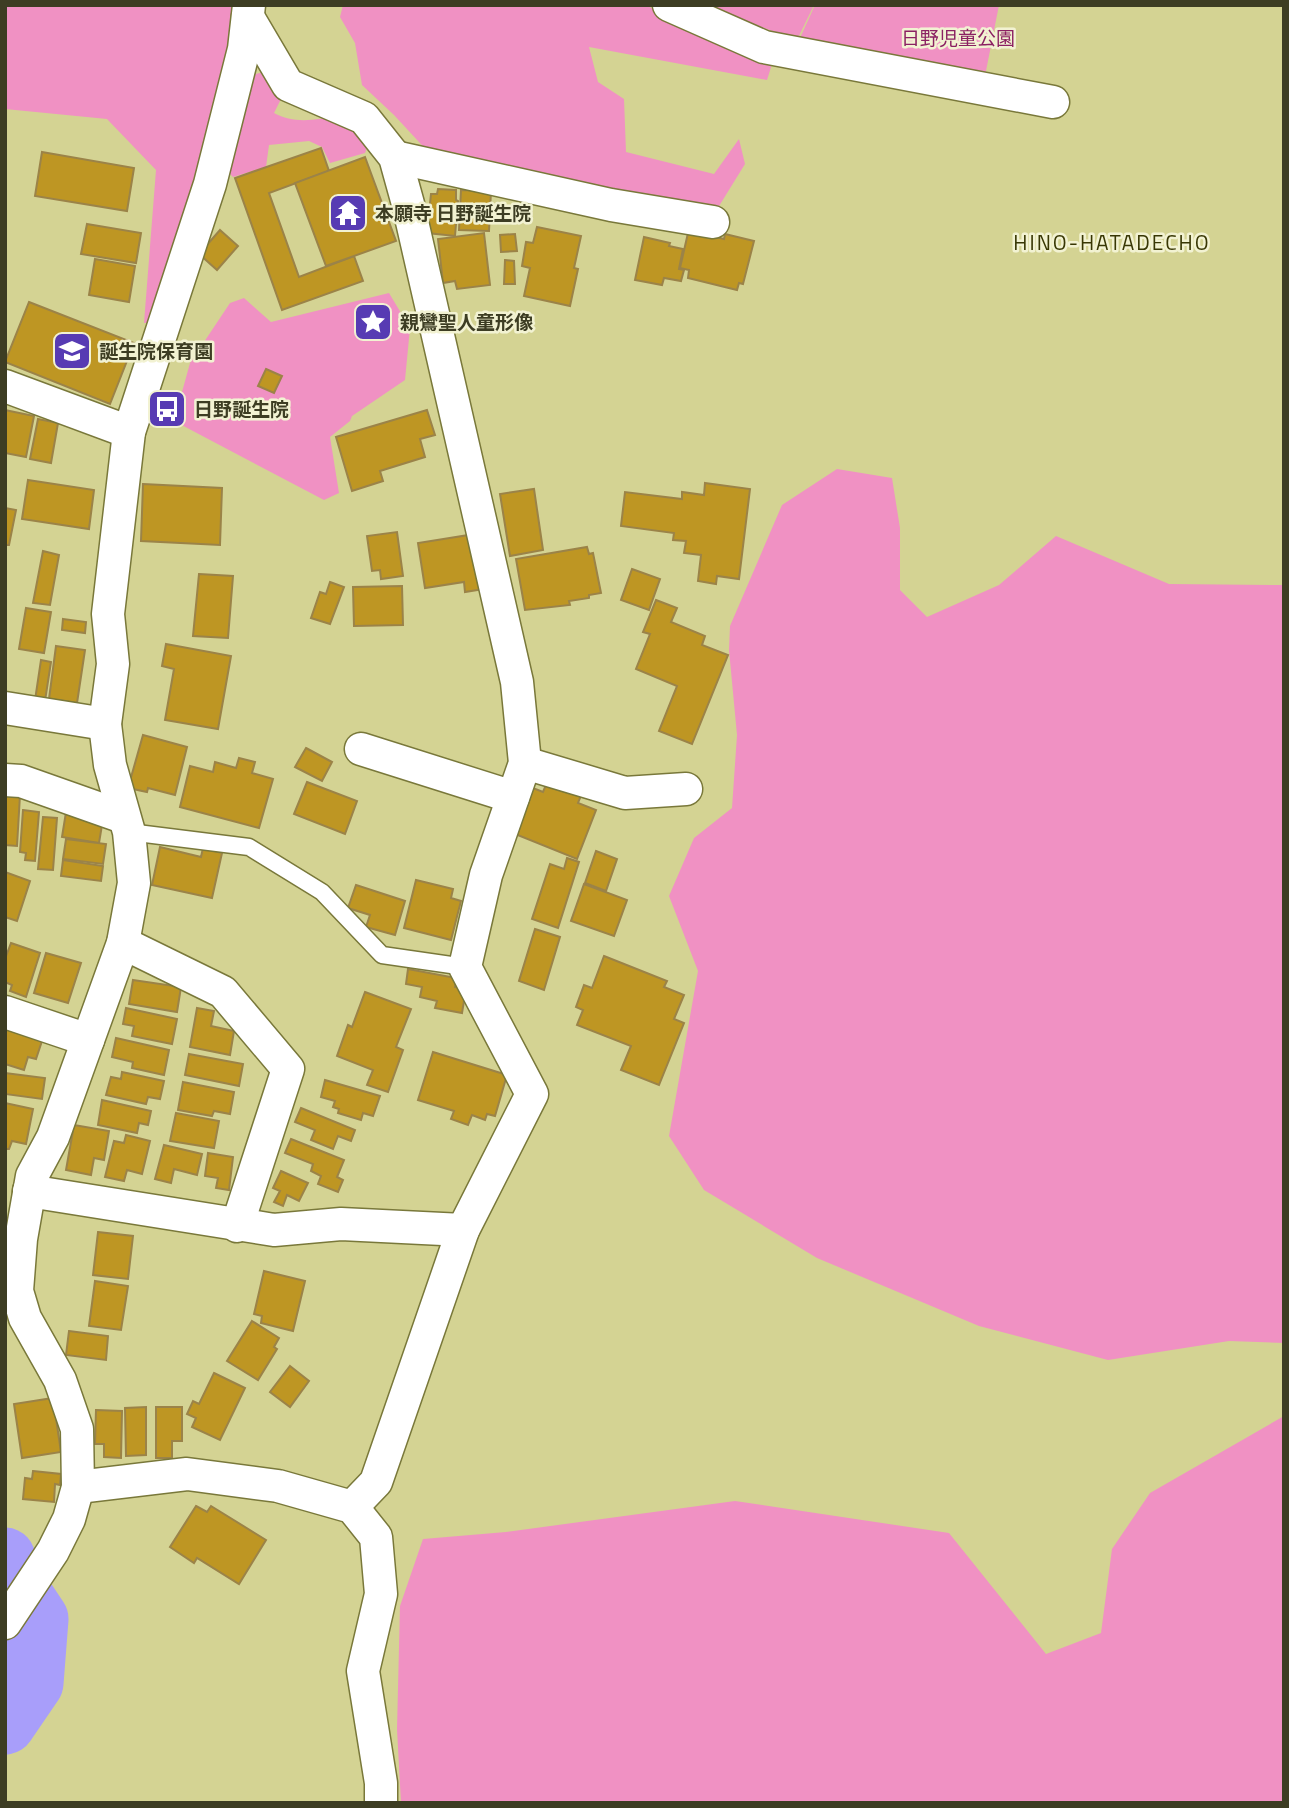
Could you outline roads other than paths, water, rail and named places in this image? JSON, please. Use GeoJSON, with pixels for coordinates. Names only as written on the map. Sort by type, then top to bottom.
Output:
{"type":"FeatureCollection","features":[{"type":"Feature","properties":{"kind":"street"},"geometry":{"type":"LineString","coordinates":[[669,5],[764,47],[1053,102]]}},
{"type":"Feature","properties":{"kind":"street"},"geometry":{"type":"LineString","coordinates":[[248,11],[288,85],[364,118],[395,157],[517,682],[525,763],[486,875],[464,967],[533,1094],[463,1230],[376,1482],[352,1507]]}},
{"type":"Feature","properties":{"kind":"street"},"geometry":{"type":"LineString","coordinates":[[18,1603],[53,1551],[69,1519],[78,1487],[78,1429],[60,1380],[15,1319],[22,1180],[53,1137],[123,943],[134,883],[126,824],[110,765],[105,724],[113,664],[108,614],[129,432],[211,184],[244,49],[248,11]]}},
{"type":"Feature","properties":{"kind":"street"},"geometry":{"type":"LineString","coordinates":[[395,157],[611,205],[713,222]]}},
{"type":"Feature","properties":{"kind":"street"},"geometry":{"type":"LineString","coordinates":[[5,386],[129,432]]}},
{"type":"Feature","properties":{"kind":"street"},"geometry":{"type":"LineString","coordinates":[[5,708],[105,724]]}},
{"type":"Feature","properties":{"kind":"street"},"geometry":{"type":"LineString","coordinates":[[360,749],[513,797]]}},
{"type":"Feature","properties":{"kind":"street"},"geometry":{"type":"LineString","coordinates":[[525,763],[625,793],[686,789]]}},
{"type":"Feature","properties":{"kind":"street"},"geometry":{"type":"LineString","coordinates":[[5,780],[21,781],[126,824]]}},
{"type":"Feature","properties":{"kind":"street"},"geometry":{"type":"LineString","coordinates":[[123,943],[223,992],[288,1069],[237,1226]]}},
{"type":"Feature","properties":{"kind":"street"},"geometry":{"type":"LineString","coordinates":[[5,1012],[88,1040]]}},
{"type":"Feature","properties":{"kind":"street"},"geometry":{"type":"LineString","coordinates":[[22,1180],[237,1226],[274,1230],[341,1224],[463,1230]]}},
{"type":"Feature","properties":{"kind":"street"},"geometry":{"type":"LineString","coordinates":[[78,1487],[187,1474],[278,1486],[352,1507],[376,1537],[381,1594],[363,1671],[381,1783],[381,1803]]}},
{"type":"Feature","properties":{"kind":"lane"},"geometry":{"type":"LineString","coordinates":[[126,824],[249,847],[323,892],[382,955],[464,967]]}},
{"type":"Feature","properties":{"kind":"waterway"},"geometry":{"type":"LineString","coordinates":[[5,1558],[14,1583],[38,1619],[33,1683],[5,1724]]}},
{"type":"Feature","properties":{"kind":"place","name":"本願寺 日野誕生院"},"geometry":{"type":"Point","coordinates":[348,213]}},
{"type":"Feature","properties":{"kind":"place","name":"親鸞聖人童形像"},"geometry":{"type":"Point","coordinates":[373,322]}},
{"type":"Feature","properties":{"kind":"place","name":"誕生院保育園"},"geometry":{"type":"Point","coordinates":[72,351]}},
{"type":"Feature","properties":{"kind":"place","name":"日野誕生院"},"geometry":{"type":"Point","coordinates":[167,409]}},
{"type":"Feature","properties":{"kind":"district","name":"HINO-HATADECHO"},"geometry":{"type":"Point","coordinates":[1112,243]}},
{"type":"Feature","properties":{"kind":"park label","name":"日野児童公園"},"geometry":{"type":"Point","coordinates":[958,38]}}]}
